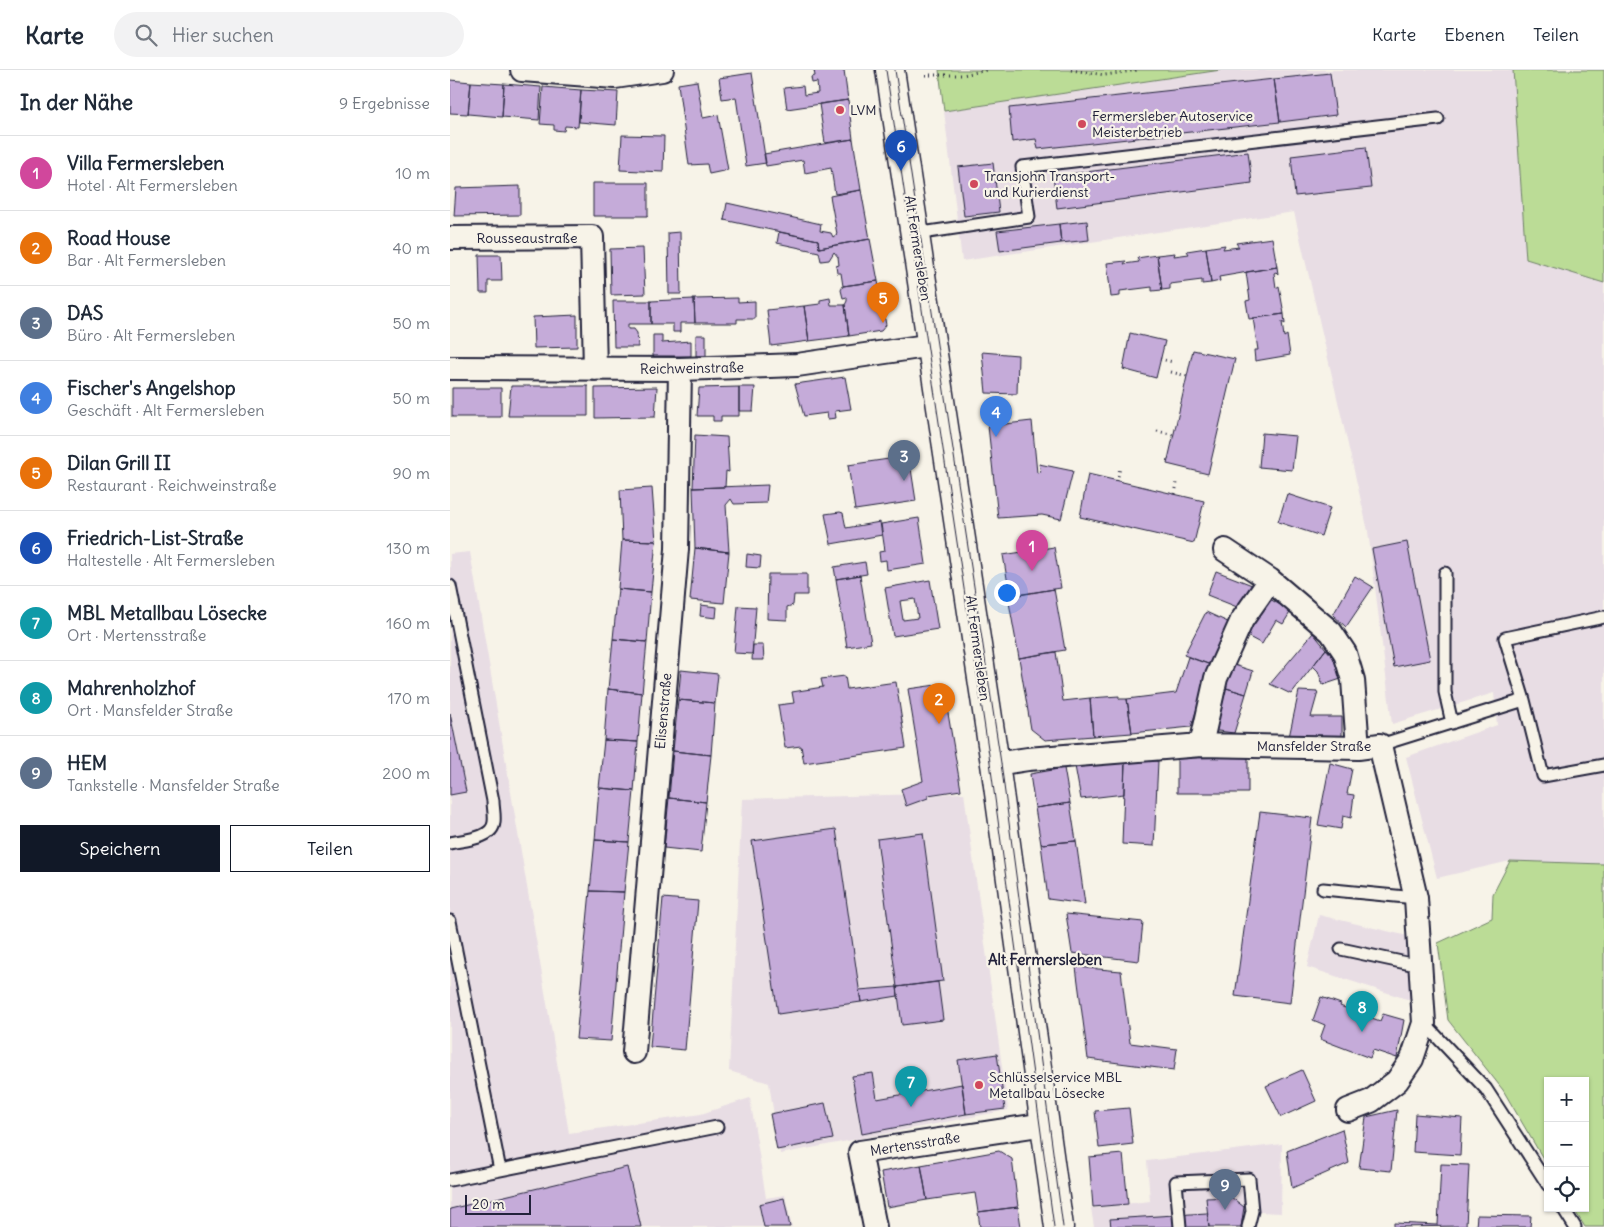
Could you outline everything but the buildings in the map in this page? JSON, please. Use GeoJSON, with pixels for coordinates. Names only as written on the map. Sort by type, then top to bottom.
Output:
{"type":"FeatureCollection","features":[{"type":"Feature","properties":{"kind":"main road","name":"Alt Fermersleben"},"geometry":{"type":"LineString","coordinates":[[890,70],[996,764],[1059,1227]]}},
{"type":"Feature","properties":{"kind":"street"},"geometry":{"type":"LineString","coordinates":[[522,70],[615,77],[662,70]]}},
{"type":"Feature","properties":{"kind":"street","name":"Rousseaustraße"},"geometry":{"type":"LineString","coordinates":[[450,238],[592,237],[595,369]]}},
{"type":"Feature","properties":{"kind":"street","name":"Reichweinstraße"},"geometry":{"type":"LineString","coordinates":[[450,368],[680,369],[797,365],[932,345]]}},
{"type":"Feature","properties":{"kind":"street","name":"Elisenstraße"},"geometry":{"type":"LineString","coordinates":[[634,1052],[677,549],[680,369]]}},
{"type":"Feature","properties":{"kind":"street"},"geometry":{"type":"LineString","coordinates":[[1225,550],[1270,580],[1331,632],[1345,653],[1369,746]]}},
{"type":"Feature","properties":{"kind":"street"},"geometry":{"type":"LineString","coordinates":[[1201,745],[1216,678],[1242,620],[1270,580]]}},
{"type":"Feature","properties":{"kind":"street","name":"Mansfelder Straße"},"geometry":{"type":"LineString","coordinates":[[996,764],[1028,759],[1201,745],[1369,746],[1416,898],[1424,1024],[1412,1059],[1398,1081],[1371,1101],[1348,1110]]}},
{"type":"Feature","properties":{"kind":"street","name":"Mertensstraße"},"geometry":{"type":"LineString","coordinates":[[875,1227],[860,1152],[1044,1124]]}},
{"type":"Feature","properties":{"kind":"lane"},"geometry":{"type":"LineString","coordinates":[[915,234],[1029,217],[1022,166],[1438,119]]}},
{"type":"Feature","properties":{"kind":"lane"},"geometry":{"type":"LineString","coordinates":[[1445,573],[1446,692],[1452,723]]}},
{"type":"Feature","properties":{"kind":"lane"},"geometry":{"type":"LineString","coordinates":[[450,586],[493,801],[494,823],[491,831],[480,837],[450,842]]}},
{"type":"Feature","properties":{"kind":"lane"},"geometry":{"type":"LineString","coordinates":[[1604,617],[1505,638],[1524,700],[1543,776],[1604,765]]}},
{"type":"Feature","properties":{"kind":"lane"},"geometry":{"type":"LineString","coordinates":[[1369,746],[1452,723],[1524,700]]}},
{"type":"Feature","properties":{"kind":"lane"},"geometry":{"type":"LineString","coordinates":[[1323,889],[1416,898]]}},
{"type":"Feature","properties":{"kind":"lane"},"geometry":{"type":"LineString","coordinates":[[450,921],[500,1170]]}},
{"type":"Feature","properties":{"kind":"lane"},"geometry":{"type":"LineString","coordinates":[[1341,949],[1420,966]]}},
{"type":"Feature","properties":{"kind":"lane"},"geometry":{"type":"LineString","coordinates":[[1424,1024],[1486,1089],[1544,1179]]}},
{"type":"Feature","properties":{"kind":"lane"},"geometry":{"type":"LineString","coordinates":[[450,1180],[717,1127]]}},
{"type":"Feature","properties":{"kind":"lane"},"geometry":{"type":"LineString","coordinates":[[1180,1227],[1176,1182],[1249,1178],[1252,1211],[1248,1227]]}},
{"type":"Feature","properties":{"kind":"lane"},"geometry":{"type":"LineString","coordinates":[[1566,1212],[1575,1227]]}},
{"type":"Feature","properties":{"kind":"path"},"geometry":{"type":"LineString","coordinates":[[925,75],[962,75],[987,70]]}},
{"type":"Feature","properties":{"kind":"path"},"geometry":{"type":"LineString","coordinates":[[1071,70],[1105,75],[1139,70]]}},
{"type":"Feature","properties":{"kind":"path"},"geometry":{"type":"LineString","coordinates":[[1160,359],[1173,362]]}},
{"type":"Feature","properties":{"kind":"path"},"geometry":{"type":"LineString","coordinates":[[1171,372],[1187,376]]}},
{"type":"Feature","properties":{"kind":"path"},"geometry":{"type":"LineString","coordinates":[[1157,431],[1174,435]]}},
{"type":"Feature","properties":{"kind":"path"},"geometry":{"type":"LineString","coordinates":[[1117,481],[1120,468]]}},
{"type":"Feature","properties":{"kind":"path"},"geometry":{"type":"LineString","coordinates":[[1175,494],[1177,482]]}},
{"type":"Feature","properties":{"kind":"shaded area"},"geometry":{"type":"Polygon","coordinates":[[[1221,70],[1513,70],[1526,259],[1604,283],[1604,864],[1510,861],[1437,878],[1406,757],[1497,725],[1494,693],[1392,724],[1368,531],[1294,212],[962,261],[944,111],[1221,70]]]}},
{"type":"Feature","properties":{"kind":"shaded area"},"geometry":{"type":"Polygon","coordinates":[[[470,552],[569,1133],[701,1114],[750,1098],[766,1198],[785,1195],[792,1227],[450,1227],[450,554],[470,552]]]}},
{"type":"Feature","properties":{"kind":"shaded area"},"geometry":{"type":"Polygon","coordinates":[[[964,793],[1008,1110],[780,1154],[769,1083],[729,1071],[742,799],[964,793]]]}},
{"type":"Feature","properties":{"kind":"shaded area"},"geometry":{"type":"Polygon","coordinates":[[[1319,915],[1408,936],[1410,1000],[1307,967],[1319,915]]]}},
{"type":"Feature","properties":{"kind":"shaded area"},"geometry":{"type":"Polygon","coordinates":[[[1282,1144],[1281,1213],[1258,1212],[1256,1227],[1094,1227],[1091,1208],[1150,1201],[1147,1161],[1282,1144]]]}},
{"type":"Feature","properties":{"kind":"green space"},"geometry":{"type":"Polygon","coordinates":[[[939,70],[1221,70],[944,111],[939,70]]]}},
{"type":"Feature","properties":{"kind":"green space"},"geometry":{"type":"Polygon","coordinates":[[[1513,70],[1604,70],[1604,283],[1526,259],[1513,70]]]}},
{"type":"Feature","properties":{"kind":"green space"},"geometry":{"type":"Polygon","coordinates":[[[1510,861],[1604,864],[1604,1227],[1585,1227],[1576,1212],[1589,1212],[1589,1077],[1544,1077],[1544,1160],[1503,1090],[1448,1020],[1438,943],[1492,918],[1493,894],[1510,861]]]}},
{"type":"Feature","properties":{"kind":"tram line"},"geometry":{"type":"LineString","coordinates":[[886,70],[989,755],[1054,1227]]}},
{"type":"Feature","properties":{"kind":"tram line"},"geometry":{"type":"LineString","coordinates":[[895,70],[1001,763],[1063,1227]]}},
{"type":"Feature","properties":{"kind":"place","name":"LVM"},"geometry":{"type":"Point","coordinates":[840,110]}},
{"type":"Feature","properties":{"kind":"place","name":"Fermersleber Autoservice Meisterbetrieb"},"geometry":{"type":"Point","coordinates":[1082,124]}},
{"type":"Feature","properties":{"kind":"place","name":"Friedrich-List-Straße"},"geometry":{"type":"Point","coordinates":[901,171]}},
{"type":"Feature","properties":{"kind":"place","name":"Transjohn Transport- und Kurierdienst"},"geometry":{"type":"Point","coordinates":[974,184]}},
{"type":"Feature","properties":{"kind":"place","name":"Dilan Grill II"},"geometry":{"type":"Point","coordinates":[883,323]}},
{"type":"Feature","properties":{"kind":"place","name":"Fischer's Angelshop"},"geometry":{"type":"Point","coordinates":[996,437]}},
{"type":"Feature","properties":{"kind":"place","name":"DAS"},"geometry":{"type":"Point","coordinates":[904,481]}},
{"type":"Feature","properties":{"kind":"place","name":"Villa Fermersleben"},"geometry":{"type":"Point","coordinates":[1032,571]}},
{"type":"Feature","properties":{"kind":"place","name":"Road House"},"geometry":{"type":"Point","coordinates":[939,724]}},
{"type":"Feature","properties":{"kind":"place","name":"Mahrenholzhof"},"geometry":{"type":"Point","coordinates":[1362,1032]}},
{"type":"Feature","properties":{"kind":"place","name":"Schlüsselservice MBL Metallbau Lösecke"},"geometry":{"type":"Point","coordinates":[979,1085]}},
{"type":"Feature","properties":{"kind":"place","name":"MBL Metallbau Lösecke"},"geometry":{"type":"Point","coordinates":[911,1107]}},
{"type":"Feature","properties":{"kind":"place","name":"HEM"},"geometry":{"type":"Point","coordinates":[1225,1210]}},
{"type":"Feature","properties":{"kind":"district","name":"Alt Fermersleben"},"geometry":{"type":"Point","coordinates":[1045,959]}}]}
